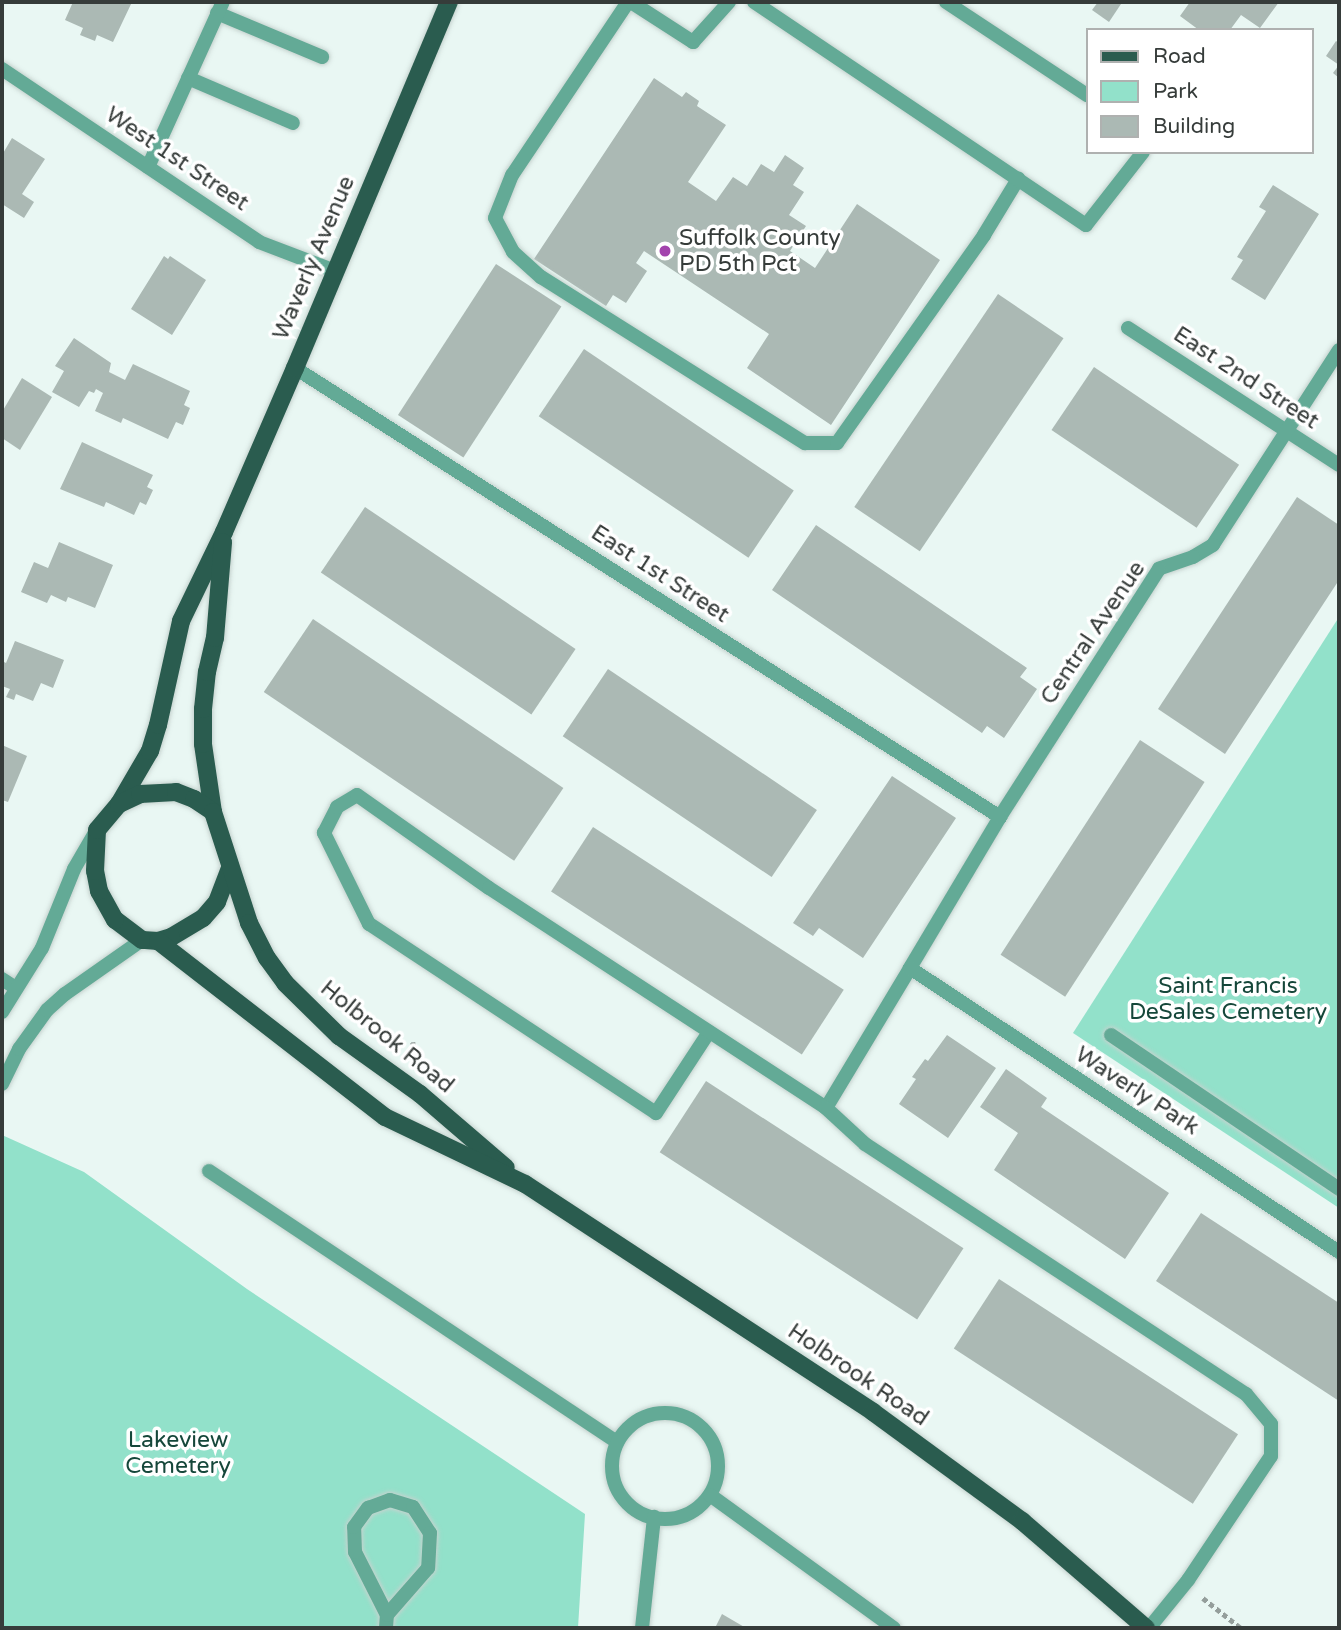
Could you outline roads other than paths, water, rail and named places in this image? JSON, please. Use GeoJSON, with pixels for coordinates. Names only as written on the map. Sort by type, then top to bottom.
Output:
{"type":"FeatureCollection","features":[{"type":"Feature","properties":{"kind":"main road","name":"Waverly Avenue"},"geometry":{"type":"LineString","coordinates":[[119,804],[150,751],[181,621],[224,532],[449,2]]}},
{"type":"Feature","properties":{"kind":"main road","name":"Waverly Avenue"},"geometry":{"type":"LineString","coordinates":[[212,812],[203,744],[203,709],[206,672],[215,638],[224,532]]}},
{"type":"Feature","properties":{"kind":"main road"},"geometry":{"type":"LineString","coordinates":[[176,792],[194,799],[212,812],[224,840],[230,868],[217,902],[203,918],[189,929],[150,941],[115,920],[105,906],[95,871],[97,830],[119,804],[140,794],[176,792]]}},
{"type":"Feature","properties":{"kind":"main road","name":"Holbrook Road"},"geometry":{"type":"LineString","coordinates":[[230,868],[249,923],[267,958],[310,1011],[369,1060],[420,1094],[525,1184],[873,1412],[1022,1521],[1147,1628]]}},
{"type":"Feature","properties":{"kind":"main road","name":"Holbrook Road"},"geometry":{"type":"LineString","coordinates":[[150,941],[384,1117],[525,1184]]}},
{"type":"Feature","properties":{"kind":"street"},"geometry":{"type":"LineString","coordinates":[[729,2],[693,42],[629,2],[512,176],[495,218],[513,252],[541,277],[804,443],[837,443],[984,234],[1018,179]]}},
{"type":"Feature","properties":{"kind":"street"},"geometry":{"type":"LineString","coordinates":[[754,2],[1086,225],[1141,154]]}},
{"type":"Feature","properties":{"kind":"street"},"geometry":{"type":"LineString","coordinates":[[946,2],[1086,94]]}},
{"type":"Feature","properties":{"kind":"street"},"geometry":{"type":"LineString","coordinates":[[148,167],[220,7],[323,57]]}},
{"type":"Feature","properties":{"kind":"street","name":"West 1st Street"},"geometry":{"type":"LineString","coordinates":[[2,69],[259,242],[335,271]]}},
{"type":"Feature","properties":{"kind":"street"},"geometry":{"type":"LineString","coordinates":[[188,78],[293,123]]}},
{"type":"Feature","properties":{"kind":"street","name":"East 2nd Street"},"geometry":{"type":"LineString","coordinates":[[1128,328],[1339,465]]}},
{"type":"Feature","properties":{"kind":"street","name":"Central Avenue"},"geometry":{"type":"LineString","coordinates":[[826,1108],[1000,817],[1159,569],[1193,557],[1213,545],[1339,350]]}},
{"type":"Feature","properties":{"kind":"street","name":"East 1st Street"},"geometry":{"type":"LineString","coordinates":[[295,368],[1000,817]]}},
{"type":"Feature","properties":{"kind":"street"},"geometry":{"type":"LineString","coordinates":[[709,1032],[656,1113],[369,924],[324,833],[337,807],[358,795],[489,888],[826,1108],[865,1144],[1246,1394],[1271,1424],[1271,1456],[1188,1580],[1147,1628]]}},
{"type":"Feature","properties":{"kind":"street"},"geometry":{"type":"LineString","coordinates":[[2,1012],[42,948],[74,869],[97,830]]}},
{"type":"Feature","properties":{"kind":"street"},"geometry":{"type":"LineString","coordinates":[[2,1084],[26,1038],[47,1010],[65,993],[150,941]]}},
{"type":"Feature","properties":{"kind":"street","name":"Waverly Park"},"geometry":{"type":"LineString","coordinates":[[910,968],[1339,1252]]}},
{"type":"Feature","properties":{"kind":"street"},"geometry":{"type":"LineString","coordinates":[[2,979],[16,988]]}},
{"type":"Feature","properties":{"kind":"street"},"geometry":{"type":"LineString","coordinates":[[1111,1035],[1339,1189]]}},
{"type":"Feature","properties":{"kind":"street"},"geometry":{"type":"LineString","coordinates":[[209,1171],[617,1442]]}},
{"type":"Feature","properties":{"kind":"street"},"geometry":{"type":"LineString","coordinates":[[664,1413],[682,1416],[698,1425],[710,1438],[717,1453],[718,1470],[710,1495],[693,1512],[677,1518],[654,1517],[630,1505],[619,1491],[613,1474],[617,1442],[631,1426],[647,1417],[664,1413]]}},
{"type":"Feature","properties":{"kind":"street"},"geometry":{"type":"LineString","coordinates":[[710,1495],[894,1628]]}},
{"type":"Feature","properties":{"kind":"street"},"geometry":{"type":"LineString","coordinates":[[390,1500],[413,1507],[430,1533],[428,1567],[386,1622],[355,1552],[354,1527],[368,1508],[390,1500]]}},
{"type":"Feature","properties":{"kind":"street"},"geometry":{"type":"LineString","coordinates":[[642,1628],[654,1517]]}},
{"type":"Feature","properties":{"kind":"place","name":"Suffolk County PD 5th Pct"},"geometry":{"type":"Point","coordinates":[665,251]}},
{"type":"Feature","properties":{"kind":"park label","name":"Saint Francis DeSales Cemetery"},"geometry":{"type":"Point","coordinates":[1228,999]}},
{"type":"Feature","properties":{"kind":"park label","name":"Lakeview Cemetery"},"geometry":{"type":"Point","coordinates":[178,1453]}}]}
